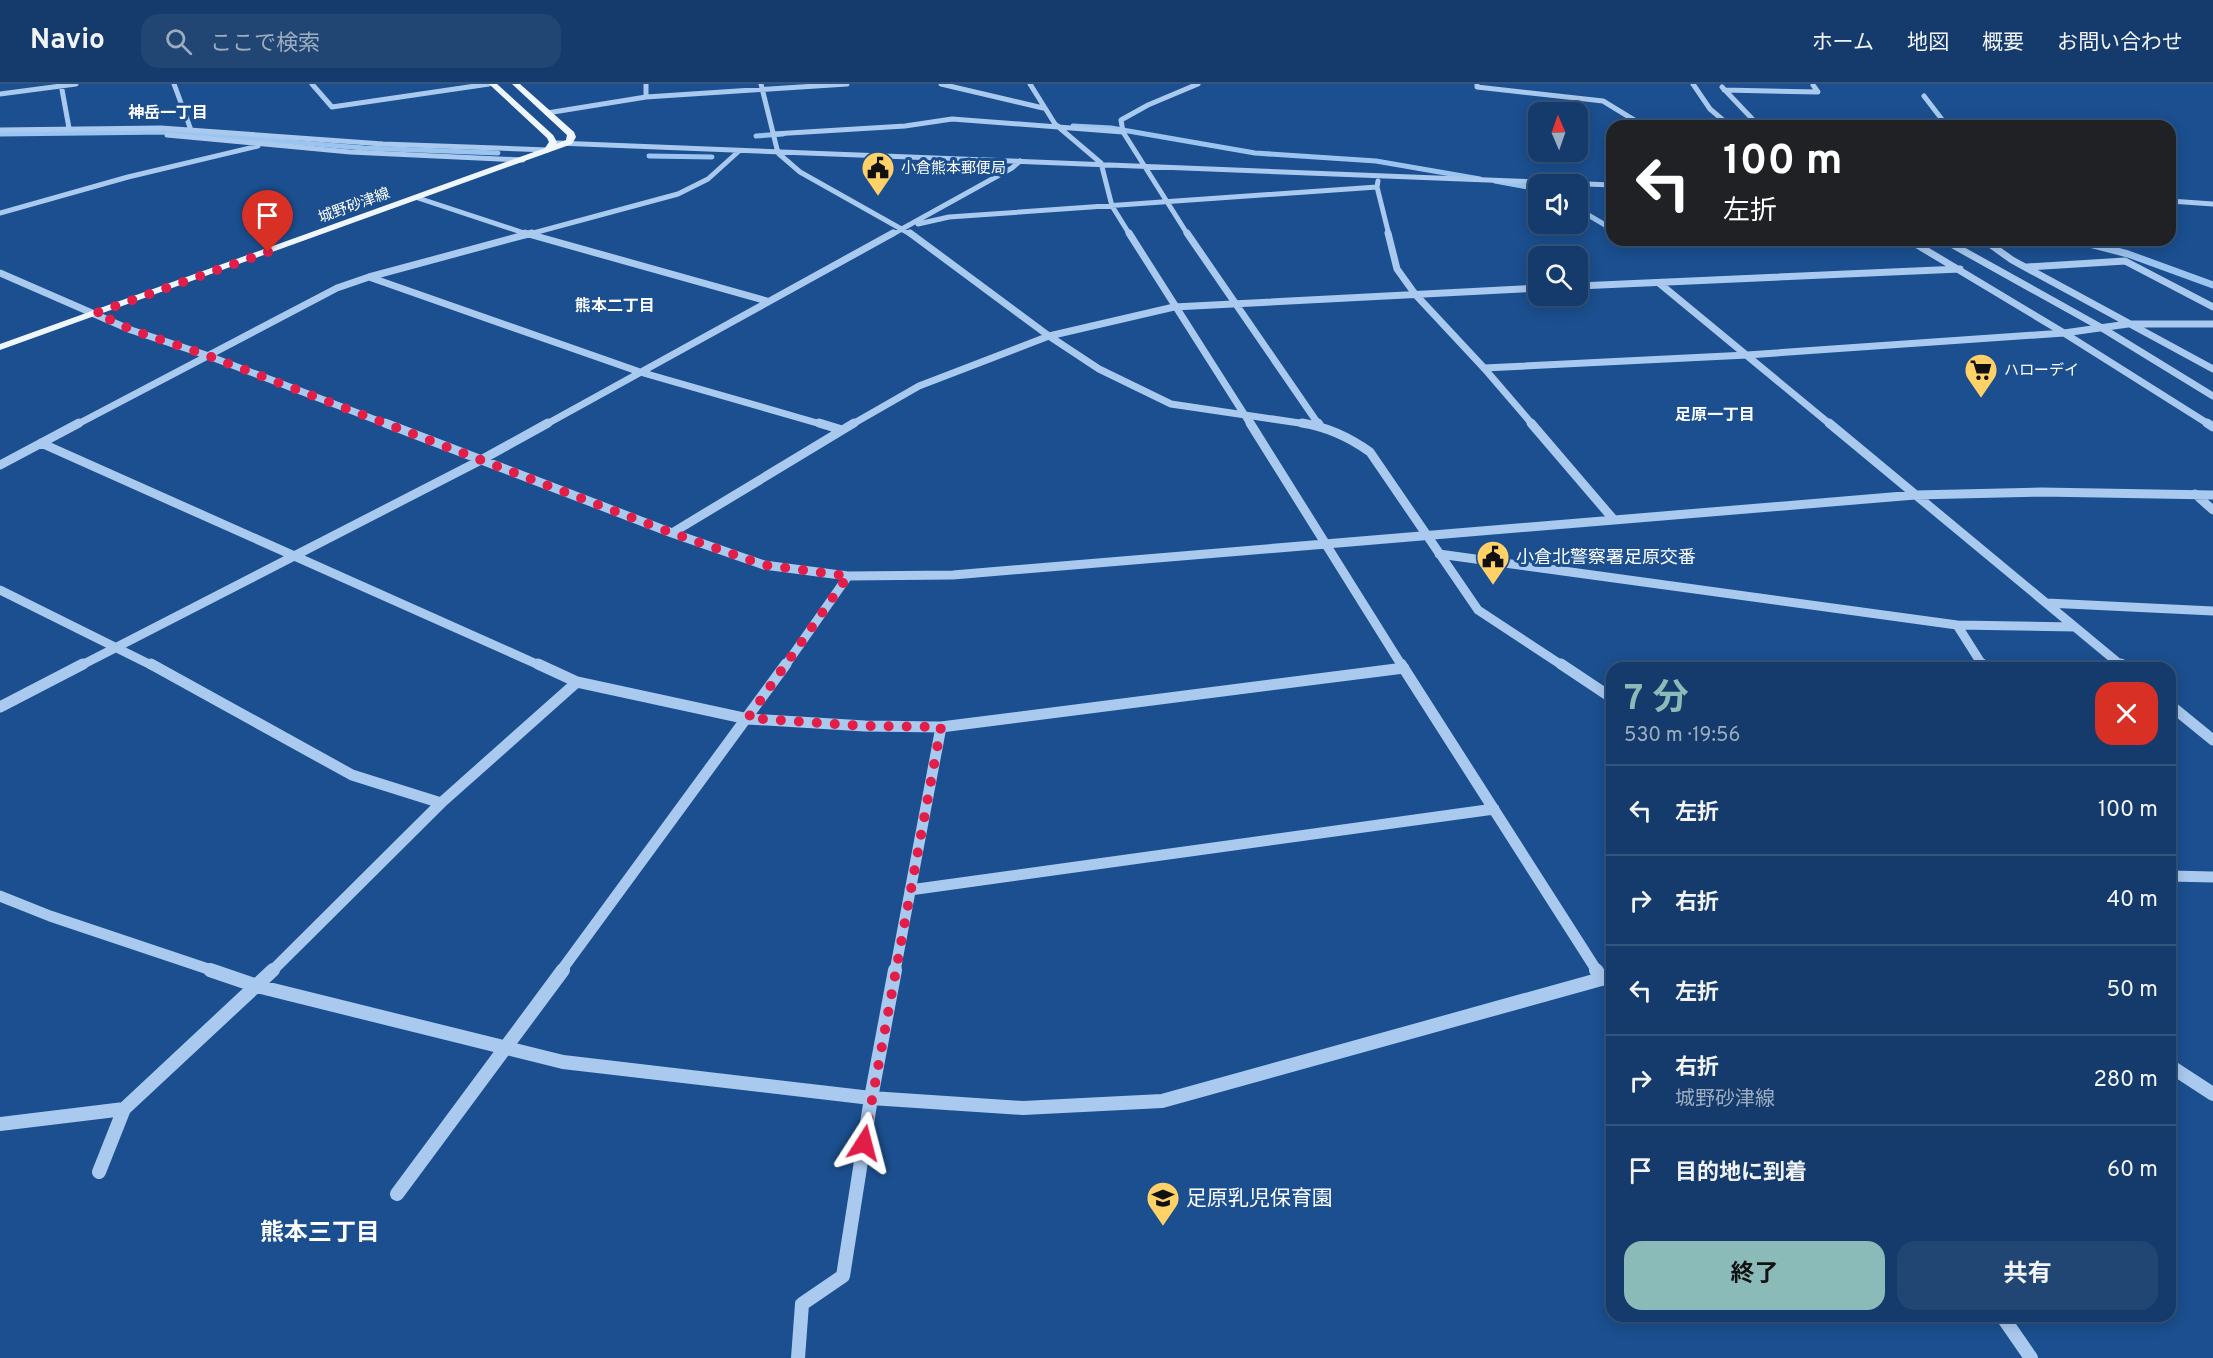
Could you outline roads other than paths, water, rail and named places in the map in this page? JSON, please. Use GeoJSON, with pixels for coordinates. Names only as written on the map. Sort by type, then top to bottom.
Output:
{"type":"FeatureCollection","features":[{"type":"Feature","properties":{"kind":"main road"},"geometry":{"type":"LineString","coordinates":[[491,84],[551,146]]}},
{"type":"Feature","properties":{"kind":"main road"},"geometry":{"type":"LineString","coordinates":[[516,84],[571,134],[571,140],[566,145]]}},
{"type":"Feature","properties":{"kind":"main road","name":"城野砂津線"},"geometry":{"type":"LineString","coordinates":[[0,347],[523,160],[551,146],[566,145]]}},
{"type":"Feature","properties":{"kind":"street"},"geometry":{"type":"LineString","coordinates":[[0,94],[76,84]]}},
{"type":"Feature","properties":{"kind":"street"},"geometry":{"type":"LineString","coordinates":[[174,84],[191,130]]}},
{"type":"Feature","properties":{"kind":"street"},"geometry":{"type":"LineString","coordinates":[[312,84],[332,107],[491,84]]}},
{"type":"Feature","properties":{"kind":"street"},"geometry":{"type":"LineString","coordinates":[[646,84],[646,97]]}},
{"type":"Feature","properties":{"kind":"street"},"geometry":{"type":"LineString","coordinates":[[547,112],[646,97],[762,87],[847,84]]}},
{"type":"Feature","properties":{"kind":"street"},"geometry":{"type":"LineString","coordinates":[[941,84],[1043,108]]}},
{"type":"Feature","properties":{"kind":"street"},"geometry":{"type":"LineString","coordinates":[[1030,84],[1043,108],[1058,126],[1101,163],[1112,206],[1174,306],[1494,809],[1606,976]]}},
{"type":"Feature","properties":{"kind":"street"},"geometry":{"type":"LineString","coordinates":[[1198,84],[1148,105],[1121,120],[1123,130],[1141,165],[1320,426]]}},
{"type":"Feature","properties":{"kind":"street"},"geometry":{"type":"LineString","coordinates":[[1477,84],[1477,87],[1603,101],[1634,120]]}},
{"type":"Feature","properties":{"kind":"street"},"geometry":{"type":"LineString","coordinates":[[1694,84],[1710,109],[1723,120]]}},
{"type":"Feature","properties":{"kind":"street"},"geometry":{"type":"LineString","coordinates":[[1720,84],[1753,120]]}},
{"type":"Feature","properties":{"kind":"street"},"geometry":{"type":"LineString","coordinates":[[61,85],[69,128]]}},
{"type":"Feature","properties":{"kind":"street"},"geometry":{"type":"LineString","coordinates":[[1724,90],[1818,92],[1813,85]]}},
{"type":"Feature","properties":{"kind":"street"},"geometry":{"type":"LineString","coordinates":[[762,87],[778,153],[800,172],[903,228],[1049,336],[1099,369],[1171,404],[1320,426],[1350,438],[1370,452],[1478,610],[1606,694]]}},
{"type":"Feature","properties":{"kind":"street"},"geometry":{"type":"LineString","coordinates":[[1924,96],[1942,120]]}},
{"type":"Feature","properties":{"kind":"street"},"geometry":{"type":"LineString","coordinates":[[774,136],[905,126],[952,119],[1123,130]]}},
{"type":"Feature","properties":{"kind":"street"},"geometry":{"type":"LineString","coordinates":[[0,130],[69,128],[191,130],[383,144],[551,146]]}},
{"type":"Feature","properties":{"kind":"street"},"geometry":{"type":"LineString","coordinates":[[0,136],[140,133],[350,152],[523,160]]}},
{"type":"Feature","properties":{"kind":"street"},"geometry":{"type":"LineString","coordinates":[[571,134],[591,145]]}},
{"type":"Feature","properties":{"kind":"street"},"geometry":{"type":"LineString","coordinates":[[0,213],[128,177],[267,144]]}},
{"type":"Feature","properties":{"kind":"street"},"geometry":{"type":"LineString","coordinates":[[566,145],[1101,163],[1606,184]]}},
{"type":"Feature","properties":{"kind":"street"},"geometry":{"type":"LineString","coordinates":[[0,465],[337,288],[369,277],[678,194],[708,179],[739,151]]}},
{"type":"Feature","properties":{"kind":"street"},"geometry":{"type":"LineString","coordinates":[[0,707],[481,460],[1012,168],[1020,161]]}},
{"type":"Feature","properties":{"kind":"street"},"geometry":{"type":"LineString","coordinates":[[1379,174],[1377,187],[1397,269],[1415,294],[1484,368],[1614,520]]}},
{"type":"Feature","properties":{"kind":"street"},"geometry":{"type":"LineString","coordinates":[[903,228],[949,217],[1377,187]]}},
{"type":"Feature","properties":{"kind":"street"},"geometry":{"type":"LineString","coordinates":[[418,198],[527,234],[767,301]]}},
{"type":"Feature","properties":{"kind":"street"},"geometry":{"type":"LineString","coordinates":[[2176,201],[2213,204]]}},
{"type":"Feature","properties":{"kind":"street"},"geometry":{"type":"LineString","coordinates":[[1920,246],[2213,427]]}},
{"type":"Feature","properties":{"kind":"street"},"geometry":{"type":"LineString","coordinates":[[1955,246],[2102,328],[2213,396]]}},
{"type":"Feature","properties":{"kind":"street"},"geometry":{"type":"LineString","coordinates":[[1993,246],[2025,267],[2213,369]]}},
{"type":"Feature","properties":{"kind":"street"},"geometry":{"type":"LineString","coordinates":[[2025,267],[2125,261],[2213,307]]}},
{"type":"Feature","properties":{"kind":"street"},"geometry":{"type":"LineString","coordinates":[[1588,286],[1960,269]]}},
{"type":"Feature","properties":{"kind":"street"},"geometry":{"type":"LineString","coordinates":[[0,273],[132,330],[206,355],[672,533],[764,565],[848,576],[953,575],[1915,495],[2041,492],[2213,495]]}},
{"type":"Feature","properties":{"kind":"street"},"geometry":{"type":"LineString","coordinates":[[369,277],[640,372],[842,430]]}},
{"type":"Feature","properties":{"kind":"street"},"geometry":{"type":"LineString","coordinates":[[1659,283],[2118,662]]}},
{"type":"Feature","properties":{"kind":"street"},"geometry":{"type":"LineString","coordinates":[[672,533],[919,386],[1049,336],[1174,306],[1528,289]]}},
{"type":"Feature","properties":{"kind":"street"},"geometry":{"type":"LineString","coordinates":[[1484,368],[1747,355],[2064,333],[2128,324],[2213,324]]}},
{"type":"Feature","properties":{"kind":"street"},"geometry":{"type":"LineString","coordinates":[[41,443],[577,682],[748,718],[865,726],[941,727],[1404,668]]}},
{"type":"Feature","properties":{"kind":"street"},"geometry":{"type":"LineString","coordinates":[[2194,494],[2213,510]]}},
{"type":"Feature","properties":{"kind":"street"},"geometry":{"type":"LineString","coordinates":[[1439,554],[1957,625],[2075,627]]}},
{"type":"Feature","properties":{"kind":"street"},"geometry":{"type":"LineString","coordinates":[[397,1194],[748,718],[848,576]]}},
{"type":"Feature","properties":{"kind":"street"},"geometry":{"type":"LineString","coordinates":[[0,590],[119,647],[352,776],[441,803]]}},
{"type":"Feature","properties":{"kind":"street"},"geometry":{"type":"LineString","coordinates":[[2047,603],[2213,610]]}},
{"type":"Feature","properties":{"kind":"street"},"geometry":{"type":"LineString","coordinates":[[1957,625],[1980,662]]}},
{"type":"Feature","properties":{"kind":"street"},"geometry":{"type":"LineString","coordinates":[[99,1172],[124,1109],[256,986],[441,803],[577,682]]}},
{"type":"Feature","properties":{"kind":"street"},"geometry":{"type":"LineString","coordinates":[[2176,710],[2212,738]]}},
{"type":"Feature","properties":{"kind":"street"},"geometry":{"type":"LineString","coordinates":[[798,1358],[802,1304],[843,1276],[871,1098],[941,727]]}},
{"type":"Feature","properties":{"kind":"street"},"geometry":{"type":"LineString","coordinates":[[910,890],[1494,809]]}},
{"type":"Feature","properties":{"kind":"street"},"geometry":{"type":"LineString","coordinates":[[2176,876],[2213,877]]}},
{"type":"Feature","properties":{"kind":"street"},"geometry":{"type":"LineString","coordinates":[[0,896],[256,986],[563,1062],[871,1098],[1023,1108],[1162,1101],[1606,977]]}},
{"type":"Feature","properties":{"kind":"street"},"geometry":{"type":"LineString","coordinates":[[2176,1070],[2213,1094]]}},
{"type":"Feature","properties":{"kind":"street"},"geometry":{"type":"LineString","coordinates":[[0,1124],[124,1109]]}},
{"type":"Feature","properties":{"kind":"street"},"geometry":{"type":"LineString","coordinates":[[2006,1322],[2031,1358]]}},
{"type":"Feature","properties":{"kind":"waterway"},"geometry":{"type":"LineString","coordinates":[[1073,126],[1111,128],[1255,153],[1376,161],[1480,179]]}},
{"type":"Feature","properties":{"kind":"waterway"},"geometry":{"type":"LineString","coordinates":[[0,134],[168,132],[364,148],[498,153]]}},
{"type":"Feature","properties":{"kind":"waterway"},"geometry":{"type":"LineString","coordinates":[[756,136],[783,134]]}},
{"type":"Feature","properties":{"kind":"waterway"},"geometry":{"type":"LineString","coordinates":[[649,156],[712,157]]}},
{"type":"Feature","properties":{"kind":"waterway"},"geometry":{"type":"LineString","coordinates":[[1495,181],[1528,187]]}},
{"type":"Feature","properties":{"kind":"waterway"},"geometry":{"type":"LineString","coordinates":[[1588,215],[1606,225]]}},
{"type":"Feature","properties":{"kind":"waterway"},"geometry":{"type":"LineString","coordinates":[[2097,246],[2128,254],[2213,285]]}},
{"type":"Feature","properties":{"kind":"place","name":"小倉熊本郵便局"},"geometry":{"type":"Point","coordinates":[878,197]}},
{"type":"Feature","properties":{"kind":"place","name":"ハローデイ"},"geometry":{"type":"Point","coordinates":[1981,399]}},
{"type":"Feature","properties":{"kind":"place","name":"小倉北警察署足原交番"},"geometry":{"type":"Point","coordinates":[1493,586]}},
{"type":"Feature","properties":{"kind":"place","name":"足原乳児保育園"},"geometry":{"type":"Point","coordinates":[1163,1227]}},
{"type":"Feature","properties":{"kind":"district","name":"神岳一丁目"},"geometry":{"type":"Point","coordinates":[168,112]}},
{"type":"Feature","properties":{"kind":"district","name":"熊本二丁目"},"geometry":{"type":"Point","coordinates":[615,305]}},
{"type":"Feature","properties":{"kind":"district","name":"足原一丁目"},"geometry":{"type":"Point","coordinates":[1715,414]}},
{"type":"Feature","properties":{"kind":"district","name":"熊本三丁目"},"geometry":{"type":"Point","coordinates":[320,1232]}}]}
